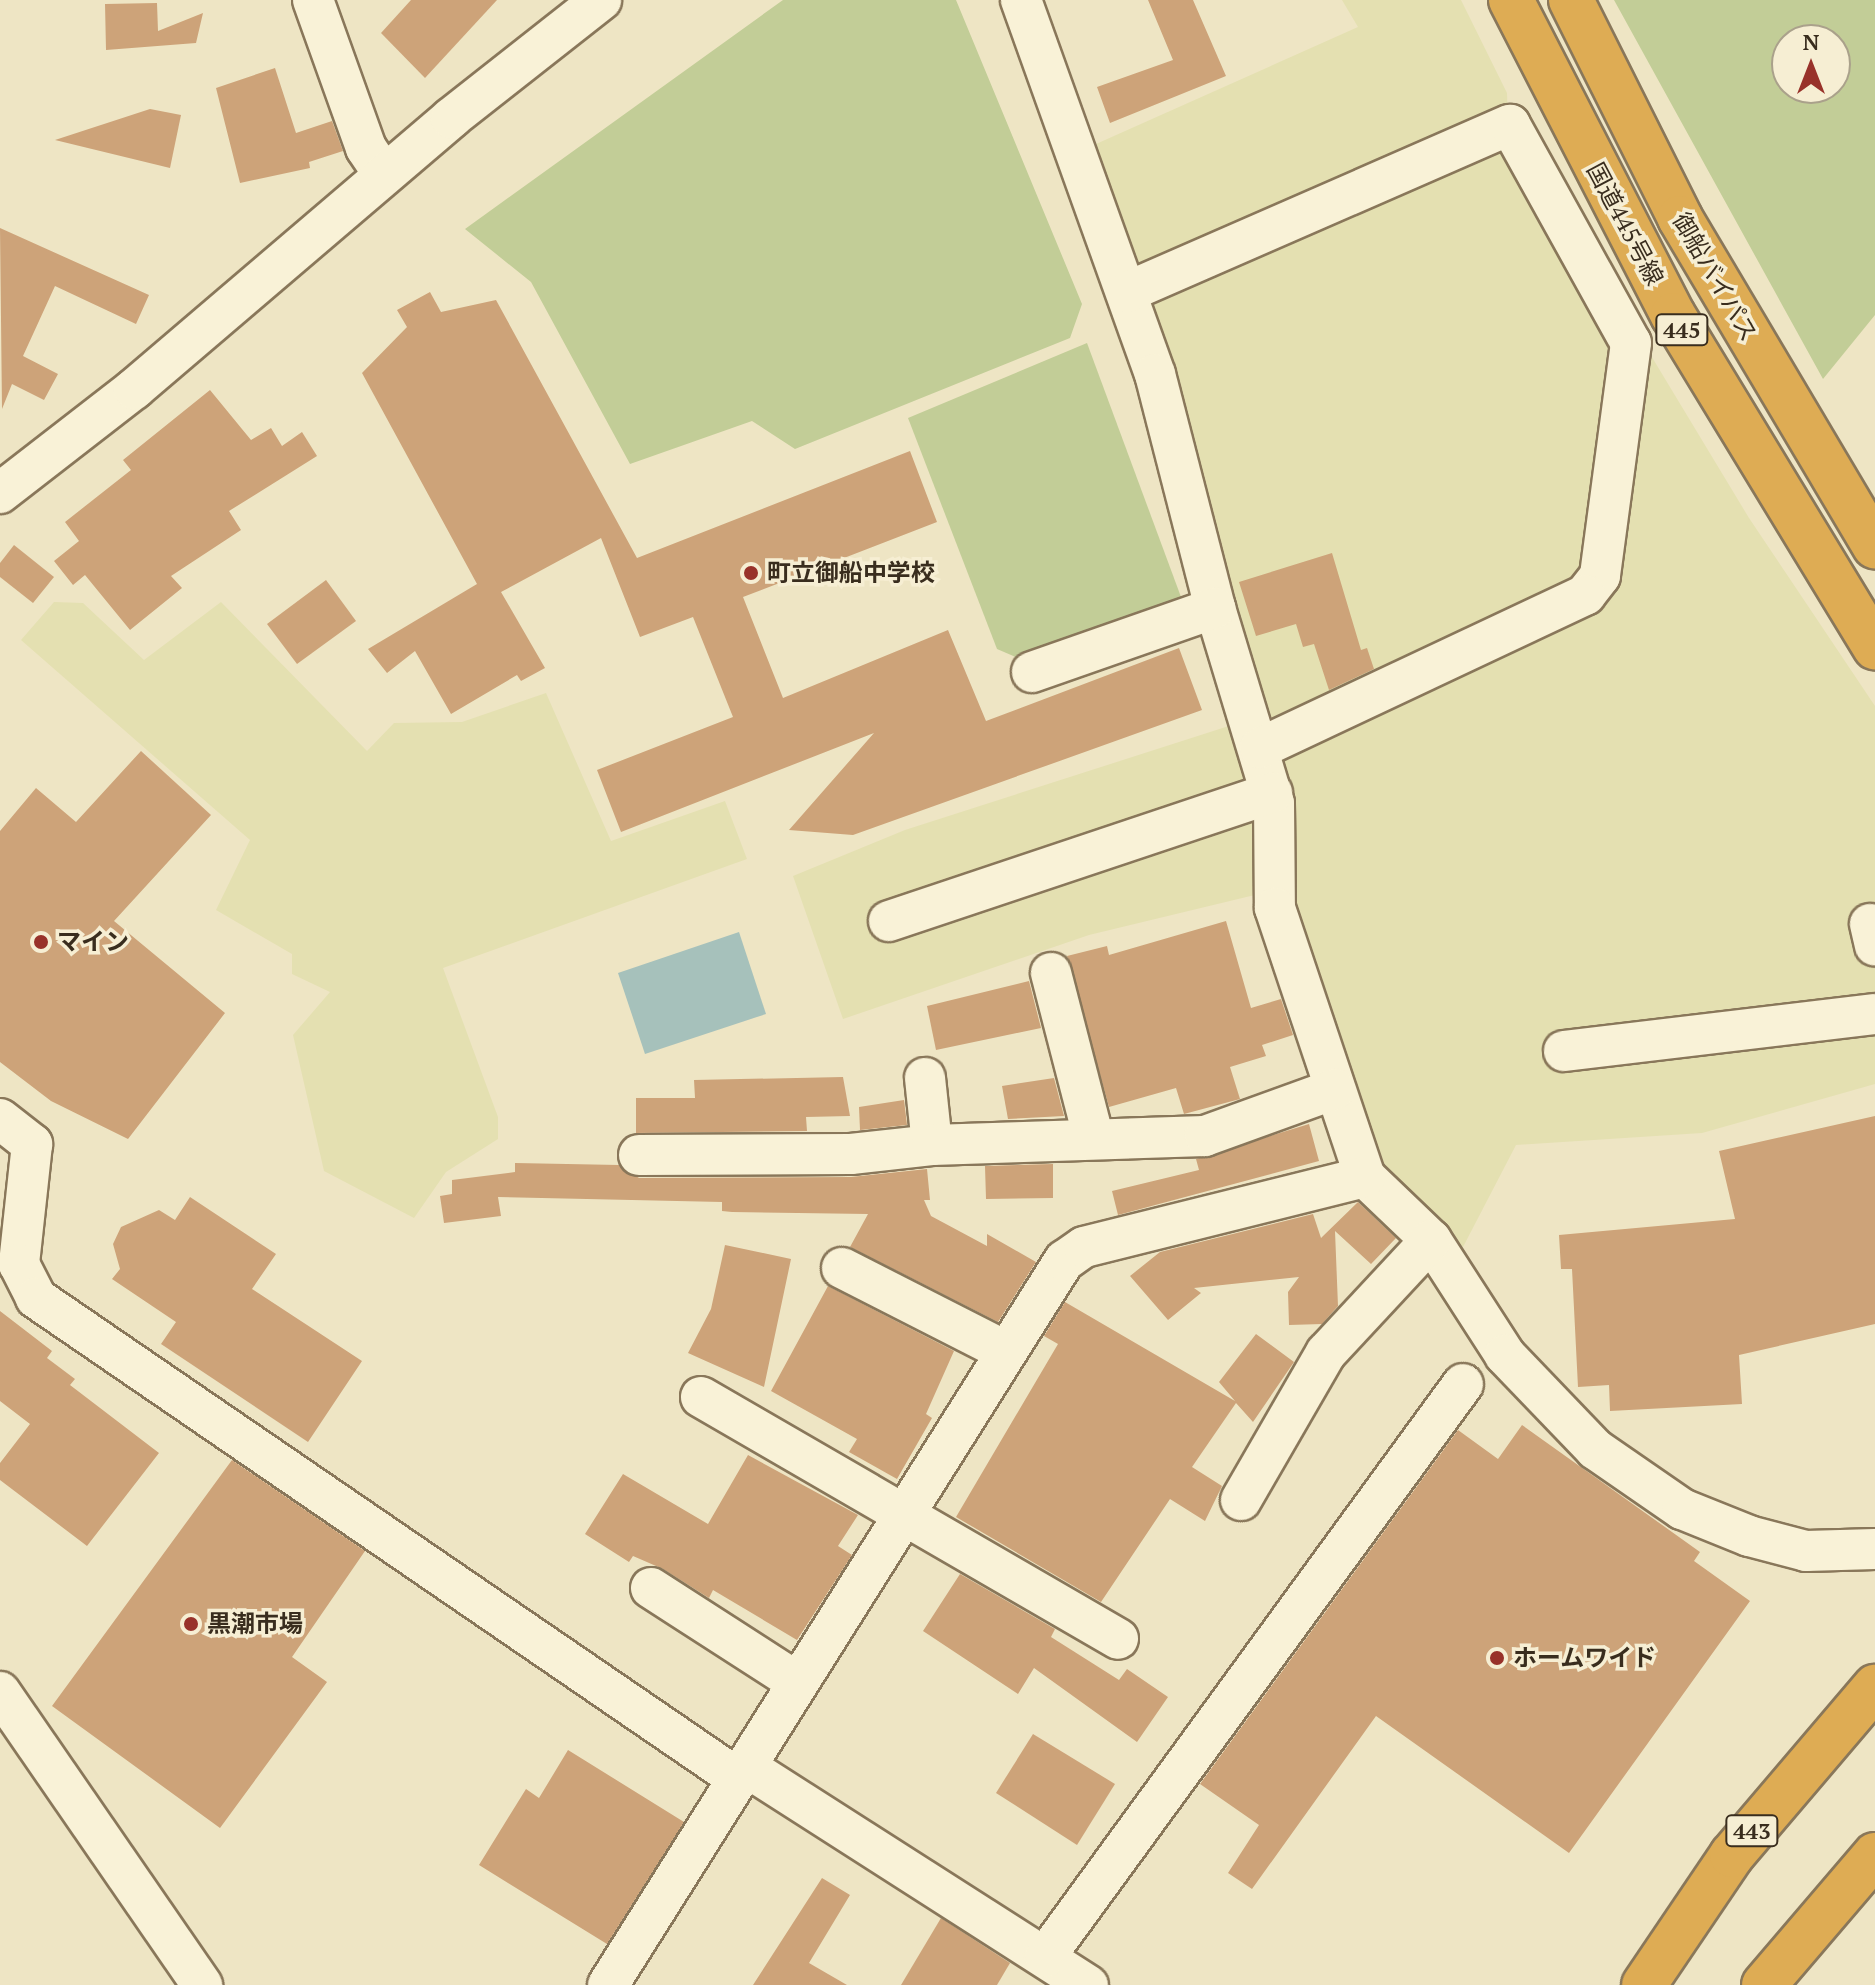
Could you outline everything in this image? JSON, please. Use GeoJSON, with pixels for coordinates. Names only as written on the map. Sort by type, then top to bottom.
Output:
{"type":"FeatureCollection","features":[{"type":"Feature","properties":{"kind":"highway","name":"国道445号線"},"geometry":{"type":"LineString","coordinates":[[1511,0],[1673,315],[1875,647]]}},
{"type":"Feature","properties":{"kind":"highway","name":"御船バイパス"},"geometry":{"type":"LineString","coordinates":[[1571,0],[1680,218],[1875,546]]}},
{"type":"Feature","properties":{"kind":"highway","name":"443"},"geometry":{"type":"LineString","coordinates":[[1644,1985],[1732,1855],[1875,1687]]}},
{"type":"Feature","properties":{"kind":"highway"},"geometry":{"type":"LineString","coordinates":[[1764,1985],[1875,1855]]}},
{"type":"Feature","properties":{"kind":"street"},"geometry":{"type":"LineString","coordinates":[[313,0],[366,148],[384,175]]}},
{"type":"Feature","properties":{"kind":"street"},"geometry":{"type":"LineString","coordinates":[[0,493],[134,389],[384,175],[601,0]]}},
{"type":"Feature","properties":{"kind":"street"},"geometry":{"type":"LineString","coordinates":[[1021,0],[1127,292],[1215,608],[1272,793],[1279,855],[1275,908],[1365,1177],[1431,1240],[1505,1355],[1595,1449],[1659,1494],[1749,1536],[1806,1551],[1875,1549]]}},
{"type":"Feature","properties":{"kind":"street"},"geometry":{"type":"LineString","coordinates":[[1127,292],[1510,125],[1631,343],[1600,576],[1585,595],[1260,748]]}},
{"type":"Feature","properties":{"kind":"street"},"geometry":{"type":"LineString","coordinates":[[1631,343],[1673,315]]}},
{"type":"Feature","properties":{"kind":"street"},"geometry":{"type":"LineString","coordinates":[[1032,672],[1215,608]]}},
{"type":"Feature","properties":{"kind":"street"},"geometry":{"type":"LineString","coordinates":[[889,921],[1272,793]]}},
{"type":"Feature","properties":{"kind":"street"},"geometry":{"type":"LineString","coordinates":[[1051,973],[1094,1139]]}},
{"type":"Feature","properties":{"kind":"street"},"geometry":{"type":"LineString","coordinates":[[1564,1051],[1875,1014]]}},
{"type":"Feature","properties":{"kind":"street"},"geometry":{"type":"LineString","coordinates":[[925,1078],[932,1145]]}},
{"type":"Feature","properties":{"kind":"street"},"geometry":{"type":"LineString","coordinates":[[639,1155],[851,1154],[932,1145],[1205,1136],[1335,1089]]}},
{"type":"Feature","properties":{"kind":"street"},"geometry":{"type":"LineString","coordinates":[[0,1119],[23,1131],[32,1144],[19,1264],[36,1298],[741,1772],[1088,1985]]}},
{"type":"Feature","properties":{"kind":"street"},"geometry":{"type":"LineString","coordinates":[[608,1985],[1005,1351],[1072,1252],[1365,1177]]}},
{"type":"Feature","properties":{"kind":"street"},"geometry":{"type":"LineString","coordinates":[[1241,1500],[1326,1353],[1431,1240]]}},
{"type":"Feature","properties":{"kind":"street"},"geometry":{"type":"LineString","coordinates":[[842,1268],[1005,1351]]}},
{"type":"Feature","properties":{"kind":"street"},"geometry":{"type":"LineString","coordinates":[[1045,1957],[1463,1384]]}},
{"type":"Feature","properties":{"kind":"street"},"geometry":{"type":"LineString","coordinates":[[701,1397],[1118,1639]]}},
{"type":"Feature","properties":{"kind":"street"},"geometry":{"type":"LineString","coordinates":[[651,1588],[797,1682]]}},
{"type":"Feature","properties":{"kind":"street"},"geometry":{"type":"LineString","coordinates":[[0,1692],[202,1985]]}},
{"type":"Feature","properties":{"kind":"shaded area"},"geometry":{"type":"Polygon","coordinates":[[[1342,0],[1461,0],[1507,93],[1509,154],[1647,349],[1749,518],[1875,706],[1875,1084],[1702,1133],[1516,1145],[1463,1247],[1381,1176],[1290,897],[1147,303],[1096,144],[1358,27],[1342,0]]]}},
{"type":"Feature","properties":{"kind":"shaded area"},"geometry":{"type":"Polygon","coordinates":[[[54,602],[83,603],[144,660],[221,602],[367,751],[394,723],[462,722],[546,693],[611,841],[725,801],[747,859],[443,968],[498,1117],[498,1139],[446,1172],[414,1218],[324,1171],[293,1035],[330,992],[292,974],[292,954],[216,910],[250,840],[21,640],[54,602]]]}},
{"type":"Feature","properties":{"kind":"shaded area"},"geometry":{"type":"Polygon","coordinates":[[[1235,724],[1264,811],[1263,893],[1089,935],[843,1019],[793,876],[905,830],[1235,724]]]}},
{"type":"Feature","properties":{"kind":"green space"},"geometry":{"type":"Polygon","coordinates":[[[783,0],[956,0],[1082,304],[1070,338],[795,449],[752,421],[630,464],[531,282],[465,229],[783,0]]]}},
{"type":"Feature","properties":{"kind":"green space"},"geometry":{"type":"Polygon","coordinates":[[[1614,0],[1875,0],[1875,315],[1823,379],[1614,0]]]}},
{"type":"Feature","properties":{"kind":"green space"},"geometry":{"type":"Polygon","coordinates":[[[1087,343],[1181,597],[1025,661],[997,649],[908,418],[1087,343]]]}},
{"type":"Feature","properties":{"kind":"water"},"geometry":{"type":"Polygon","coordinates":[[[739,932],[766,1014],[645,1054],[618,973],[739,932]]]}},
{"type":"Feature","properties":{"kind":"building"},"geometry":{"type":"Polygon","coordinates":[[[411,0],[497,0],[425,78],[381,33],[411,0]]]}},
{"type":"Feature","properties":{"kind":"building"},"geometry":{"type":"Polygon","coordinates":[[[1148,0],[1193,0],[1226,76],[1110,123],[1097,87],[1173,60],[1148,0]]]}},
{"type":"Feature","properties":{"kind":"building"},"geometry":{"type":"Polygon","coordinates":[[[157,3],[158,31],[203,13],[196,43],[106,50],[105,4],[157,3]]]}},
{"type":"Feature","properties":{"kind":"building"},"geometry":{"type":"Polygon","coordinates":[[[275,68],[296,133],[332,121],[343,151],[309,162],[310,168],[240,183],[216,88],[275,68]]]}},
{"type":"Feature","properties":{"kind":"building"},"geometry":{"type":"Polygon","coordinates":[[[150,109],[181,115],[170,168],[55,140],[150,109]]]}},
{"type":"Feature","properties":{"kind":"building"},"geometry":{"type":"Polygon","coordinates":[[[0,228],[149,295],[136,324],[55,286],[23,356],[58,374],[44,400],[12,384],[2,409],[0,228]]]}},
{"type":"Feature","properties":{"kind":"building"},"geometry":{"type":"Polygon","coordinates":[[[430,292],[441,312],[496,300],[637,558],[910,451],[937,522],[743,597],[783,698],[948,630],[986,721],[1179,648],[1202,710],[853,835],[789,830],[874,733],[621,832],[597,770],[733,717],[693,617],[640,637],[601,538],[501,592],[545,668],[521,681],[517,675],[451,714],[415,651],[387,673],[368,649],[477,584],[362,373],[407,327],[397,310],[430,292]]]}},
{"type":"Feature","properties":{"kind":"building"},"geometry":{"type":"Polygon","coordinates":[[[210,390],[251,440],[271,428],[282,446],[302,432],[317,456],[229,511],[241,530],[171,576],[182,588],[130,630],[85,575],[73,585],[54,561],[79,541],[65,522],[131,470],[123,460],[210,390]]]}},
{"type":"Feature","properties":{"kind":"building"},"geometry":{"type":"Polygon","coordinates":[[[14,545],[54,577],[33,603],[0,577],[0,563],[14,545]]]}},
{"type":"Feature","properties":{"kind":"building"},"geometry":{"type":"Polygon","coordinates":[[[1332,553],[1361,650],[1367,648],[1374,669],[1329,690],[1314,644],[1303,647],[1296,624],[1256,636],[1239,582],[1332,553]]]}},
{"type":"Feature","properties":{"kind":"building"},"geometry":{"type":"Polygon","coordinates":[[[326,580],[356,621],[297,664],[267,624],[326,580]]]}},
{"type":"Feature","properties":{"kind":"building"},"geometry":{"type":"Polygon","coordinates":[[[141,751],[211,815],[114,921],[225,1013],[128,1139],[51,1101],[0,1062],[0,831],[36,788],[76,822],[141,751]]]}},
{"type":"Feature","properties":{"kind":"building"},"geometry":{"type":"Polygon","coordinates":[[[1226,921],[1251,1008],[1281,999],[1293,1035],[1262,1045],[1266,1056],[1230,1067],[1240,1099],[1184,1114],[1176,1088],[1109,1107],[1067,956],[1107,946],[1109,955],[1226,921]]]}},
{"type":"Feature","properties":{"kind":"building"},"geometry":{"type":"Polygon","coordinates":[[[1029,981],[1041,1028],[936,1050],[927,1006],[1029,981]]]}},
{"type":"Feature","properties":{"kind":"building"},"geometry":{"type":"Polygon","coordinates":[[[843,1077],[850,1116],[806,1117],[807,1131],[636,1133],[636,1098],[695,1098],[694,1080],[843,1077]]]}},
{"type":"Feature","properties":{"kind":"building"},"geometry":{"type":"Polygon","coordinates":[[[1054,1078],[1064,1116],[1008,1119],[1002,1086],[1054,1078]]]}},
{"type":"Feature","properties":{"kind":"building"},"geometry":{"type":"Polygon","coordinates":[[[904,1100],[907,1125],[860,1130],[859,1107],[904,1100]]]}},
{"type":"Feature","properties":{"kind":"building"},"geometry":{"type":"Polygon","coordinates":[[[1875,1116],[1875,1324],[1739,1355],[1742,1404],[1610,1411],[1609,1385],[1578,1387],[1572,1269],[1561,1269],[1559,1235],[1735,1219],[1719,1151],[1875,1116]]]}},
{"type":"Feature","properties":{"kind":"building"},"geometry":{"type":"Polygon","coordinates":[[[1309,1124],[1319,1161],[1118,1215],[1112,1191],[1199,1170],[1196,1159],[1309,1124]]]}},
{"type":"Feature","properties":{"kind":"building"},"geometry":{"type":"Polygon","coordinates":[[[515,1163],[619,1165],[639,1178],[851,1177],[927,1169],[930,1200],[924,1200],[931,1216],[987,1246],[987,1234],[1036,1262],[998,1322],[850,1247],[868,1214],[732,1212],[722,1211],[722,1202],[498,1197],[501,1216],[444,1223],[440,1196],[452,1194],[452,1180],[515,1172],[515,1163]]]}},
{"type":"Feature","properties":{"kind":"building"},"geometry":{"type":"Polygon","coordinates":[[[1053,1164],[1053,1198],[986,1199],[985,1166],[1053,1164]]]}},
{"type":"Feature","properties":{"kind":"building"},"geometry":{"type":"Polygon","coordinates":[[[190,1197],[276,1254],[252,1289],[362,1361],[308,1442],[161,1344],[176,1322],[112,1279],[120,1269],[113,1244],[121,1227],[159,1210],[175,1220],[190,1197]]]}},
{"type":"Feature","properties":{"kind":"building"},"geometry":{"type":"Polygon","coordinates":[[[1358,1202],[1396,1238],[1371,1264],[1335,1231],[1338,1306],[1322,1324],[1289,1325],[1288,1292],[1299,1277],[1194,1288],[1201,1293],[1168,1320],[1130,1276],[1160,1252],[1313,1214],[1321,1238],[1358,1202]]]}},
{"type":"Feature","properties":{"kind":"building"},"geometry":{"type":"Polygon","coordinates":[[[725,1245],[791,1259],[764,1387],[688,1353],[711,1309],[725,1245]]]}},
{"type":"Feature","properties":{"kind":"building"},"geometry":{"type":"Polygon","coordinates":[[[828,1286],[954,1351],[926,1414],[932,1418],[897,1479],[849,1452],[857,1439],[771,1391],[828,1286]]]}},
{"type":"Feature","properties":{"kind":"building"},"geometry":{"type":"Polygon","coordinates":[[[1065,1302],[1235,1401],[1219,1382],[1256,1334],[1294,1362],[1253,1422],[1236,1403],[1192,1467],[1222,1486],[1205,1521],[1170,1499],[1101,1602],[956,1517],[1058,1344],[1044,1336],[1065,1302]]]}},
{"type":"Feature","properties":{"kind":"building"},"geometry":{"type":"Polygon","coordinates":[[[0,1311],[52,1351],[47,1358],[75,1379],[70,1385],[159,1453],[87,1546],[0,1480],[0,1463],[30,1424],[0,1401],[0,1311]]]}},
{"type":"Feature","properties":{"kind":"building","name":"ホームワイド"},"geometry":{"type":"Polygon","coordinates":[[[1522,1425],[1700,1552],[1694,1561],[1750,1601],[1569,1853],[1376,1716],[1252,1889],[1228,1873],[1259,1825],[1200,1784],[1458,1430],[1498,1459],[1522,1425]]]}},
{"type":"Feature","properties":{"kind":"building"},"geometry":{"type":"Polygon","coordinates":[[[748,1455],[858,1515],[838,1546],[852,1555],[797,1640],[713,1590],[709,1598],[663,1569],[633,1556],[629,1562],[585,1534],[623,1474],[708,1524],[748,1455]]]}},
{"type":"Feature","properties":{"kind":"building"},"geometry":{"type":"Polygon","coordinates":[[[232,1460],[365,1551],[292,1657],[327,1682],[220,1828],[52,1706],[232,1460]]]}},
{"type":"Feature","properties":{"kind":"building"},"geometry":{"type":"Polygon","coordinates":[[[960,1574],[1055,1629],[1051,1637],[1119,1680],[1127,1669],[1168,1697],[1137,1742],[1034,1668],[1018,1694],[923,1631],[960,1574]]]}},
{"type":"Feature","properties":{"kind":"building"},"geometry":{"type":"Polygon","coordinates":[[[1033,1734],[1115,1784],[1077,1845],[996,1793],[1033,1734]]]}},
{"type":"Feature","properties":{"kind":"building"},"geometry":{"type":"Polygon","coordinates":[[[568,1750],[684,1822],[607,1944],[479,1865],[526,1789],[539,1798],[568,1750]]]}},
{"type":"Feature","properties":{"kind":"building"},"geometry":{"type":"Polygon","coordinates":[[[822,1878],[850,1895],[809,1963],[847,1985],[753,1985],[822,1878]]]}},
{"type":"Feature","properties":{"kind":"building"},"geometry":{"type":"Polygon","coordinates":[[[941,1918],[1010,1963],[997,1985],[901,1985],[941,1918]]]}},
{"type":"Feature","properties":{"kind":"place","name":"町立御船中学校"},"geometry":{"type":"Point","coordinates":[751,573]}},
{"type":"Feature","properties":{"kind":"place","name":"マイン"},"geometry":{"type":"Point","coordinates":[41,942]}},
{"type":"Feature","properties":{"kind":"place","name":"黒潮市場"},"geometry":{"type":"Point","coordinates":[191,1624]}},
{"type":"Feature","properties":{"kind":"place","name":"ホームワイド"},"geometry":{"type":"Point","coordinates":[1497,1658]}}]}
